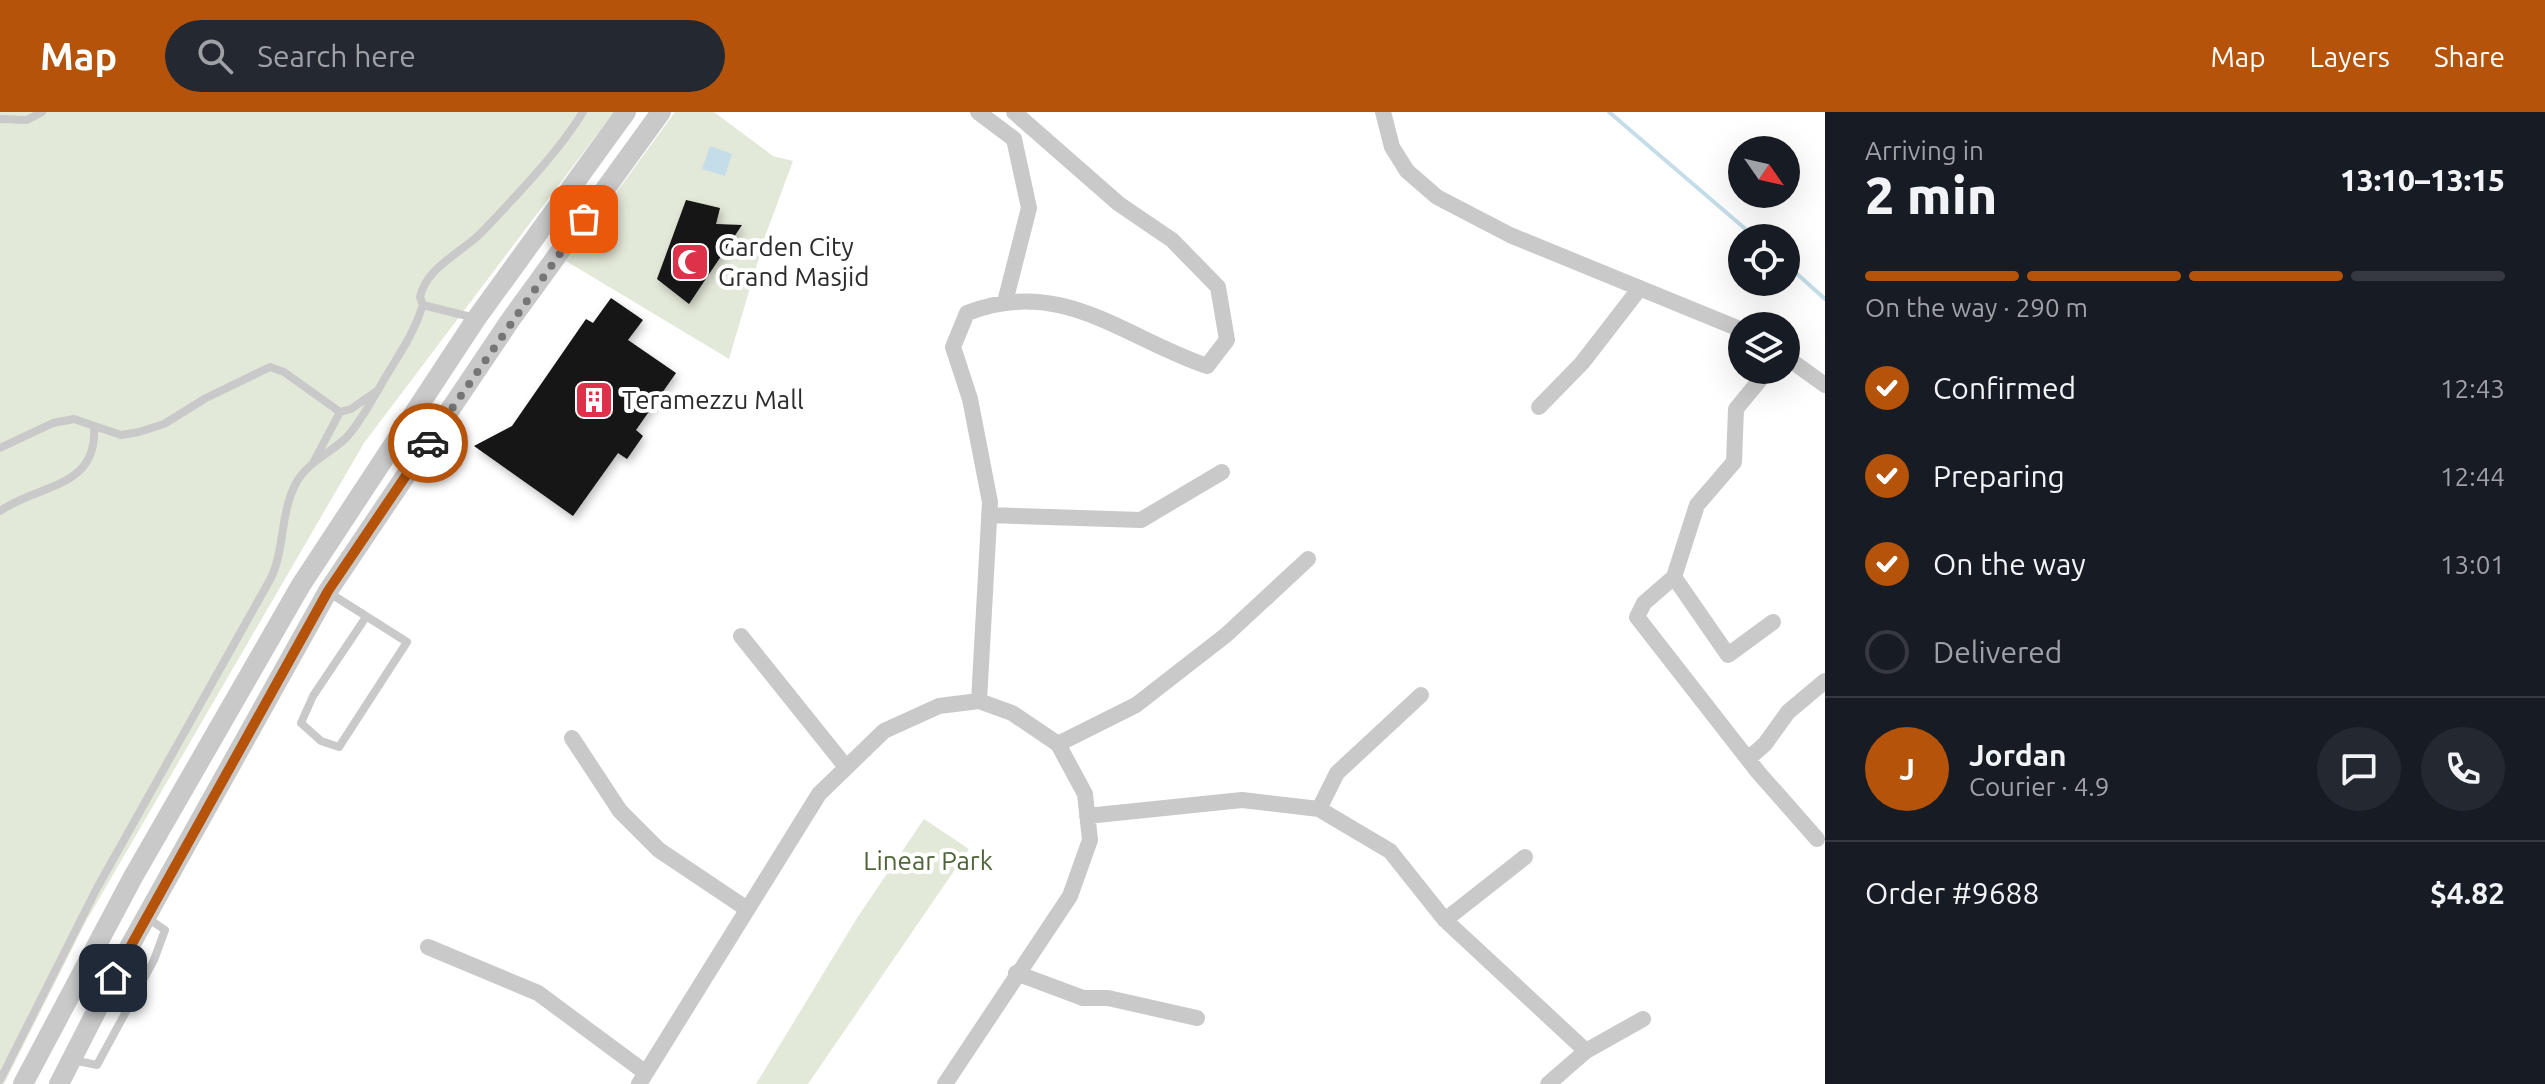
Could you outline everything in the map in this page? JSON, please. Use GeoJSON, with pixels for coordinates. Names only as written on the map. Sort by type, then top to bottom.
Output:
{"type":"FeatureCollection","features":[{"type":"Feature","properties":{"kind":"street"},"geometry":{"type":"LineString","coordinates":[[23,1084],[133,877],[301,585],[476,319],[626,112]]}},
{"type":"Feature","properties":{"kind":"street"},"geometry":{"type":"LineString","coordinates":[[59,1084],[146,916],[328,591],[509,322],[661,112]]}},
{"type":"Feature","properties":{"kind":"street"},"geometry":{"type":"LineString","coordinates":[[978,112],[1014,139],[1029,208],[1005,302]]}},
{"type":"Feature","properties":{"kind":"street"},"geometry":{"type":"LineString","coordinates":[[979,701],[990,502],[970,399],[953,347],[967,313],[1005,302],[1029,301],[1085,310],[1170,353],[1207,366],[1227,340],[1218,287],[1172,240],[1119,204],[1014,112]]}},
{"type":"Feature","properties":{"kind":"street"},"geometry":{"type":"LineString","coordinates":[[1383,112],[1392,147],[1407,171],[1437,197],[1475,220],[1728,324]]}},
{"type":"Feature","properties":{"kind":"street"},"geometry":{"type":"LineString","coordinates":[[1539,407],[1582,363],[1640,288]]}},
{"type":"Feature","properties":{"kind":"street"},"geometry":{"type":"LineString","coordinates":[[1800,367],[1825,385]]}},
{"type":"Feature","properties":{"kind":"street"},"geometry":{"type":"LineString","coordinates":[[1757,384],[1736,409],[1734,462],[1697,505],[1674,577],[1644,603],[1637,617],[1748,759],[1817,839]]}},
{"type":"Feature","properties":{"kind":"street"},"geometry":{"type":"LineString","coordinates":[[989,515],[1141,520],[1222,472]]}},
{"type":"Feature","properties":{"kind":"street"},"geometry":{"type":"LineString","coordinates":[[1058,744],[1136,705],[1226,635],[1308,559]]}},
{"type":"Feature","properties":{"kind":"street"},"geometry":{"type":"LineString","coordinates":[[1674,577],[1728,655],[1773,622]]}},
{"type":"Feature","properties":{"kind":"street"},"geometry":{"type":"LineString","coordinates":[[741,636],[846,767]]}},
{"type":"Feature","properties":{"kind":"street"},"geometry":{"type":"LineString","coordinates":[[249,675],[274,687]]}},
{"type":"Feature","properties":{"kind":"street"},"geometry":{"type":"LineString","coordinates":[[1748,759],[1765,744],[1788,712],[1825,681]]}},
{"type":"Feature","properties":{"kind":"street"},"geometry":{"type":"LineString","coordinates":[[1319,809],[1337,773],[1421,695]]}},
{"type":"Feature","properties":{"kind":"street"},"geometry":{"type":"LineString","coordinates":[[428,947],[538,993],[642,1078],[819,794],[884,731],[939,706],[979,701],[1012,713],[1058,744],[1085,794],[1090,840],[1070,896],[945,1084]]}},
{"type":"Feature","properties":{"kind":"street"},"geometry":{"type":"LineString","coordinates":[[572,738],[620,811],[659,850],[747,909]]}},
{"type":"Feature","properties":{"kind":"street"},"geometry":{"type":"LineString","coordinates":[[1087,816],[1242,800],[1319,809],[1390,851],[1445,920],[1586,1051]]}},
{"type":"Feature","properties":{"kind":"street"},"geometry":{"type":"LineString","coordinates":[[1445,920],[1525,857]]}},
{"type":"Feature","properties":{"kind":"street"},"geometry":{"type":"LineString","coordinates":[[1016,973],[1083,998],[1108,998],[1197,1018]]}},
{"type":"Feature","properties":{"kind":"street"},"geometry":{"type":"LineString","coordinates":[[1548,1084],[1586,1051],[1643,1019]]}},
{"type":"Feature","properties":{"kind":"lane"},"geometry":{"type":"LineString","coordinates":[[0,119],[27,120],[42,112]]}},
{"type":"Feature","properties":{"kind":"lane"},"geometry":{"type":"LineString","coordinates":[[0,1080],[97,888],[271,578],[280,558],[286,507],[296,483],[313,463],[345,439],[405,351],[423,305],[420,297],[430,275],[483,231],[566,140],[583,112]]}},
{"type":"Feature","properties":{"kind":"lane"},"geometry":{"type":"LineString","coordinates":[[423,305],[476,319]]}},
{"type":"Feature","properties":{"kind":"lane"},"geometry":{"type":"LineString","coordinates":[[0,448],[53,423],[74,419],[121,435],[139,432],[164,424],[206,398],[270,367],[284,372],[336,409],[351,409],[377,391]]}},
{"type":"Feature","properties":{"kind":"lane"},"geometry":{"type":"LineString","coordinates":[[313,463],[336,409]]}},
{"type":"Feature","properties":{"kind":"lane"},"geometry":{"type":"LineString","coordinates":[[0,511],[14,501],[70,479],[86,466],[94,455],[94,426]]}},
{"type":"Feature","properties":{"kind":"lane"},"geometry":{"type":"LineString","coordinates":[[328,591],[407,642],[339,747],[321,741],[301,723],[313,696],[366,617]]}},
{"type":"Feature","properties":{"kind":"lane"},"geometry":{"type":"LineString","coordinates":[[71,1060],[97,1065],[154,960],[165,930],[146,916]]}},
{"type":"Feature","properties":{"kind":"green space"},"geometry":{"type":"Polygon","coordinates":[[[0,112],[614,112],[364,443],[85,923],[4,1084],[0,1084],[0,112]]]}},
{"type":"Feature","properties":{"kind":"green space"},"geometry":{"type":"Polygon","coordinates":[[[675,112],[714,112],[773,156],[793,161],[766,234],[729,359],[566,261],[675,112]]]}},
{"type":"Feature","properties":{"kind":"green space","name":"Linear Park"},"geometry":{"type":"Polygon","coordinates":[[[924,819],[969,849],[808,1084],[756,1084],[857,918],[924,819]]]}},
{"type":"Feature","properties":{"kind":"water"},"geometry":{"type":"Polygon","coordinates":[[[710,146],[732,154],[725,176],[702,169],[710,146]]]}},
{"type":"Feature","properties":{"kind":"building","name":"Garden City Grand Masjid"},"geometry":{"type":"Polygon","coordinates":[[[686,200],[720,208],[716,224],[742,225],[689,304],[657,279],[686,200]]]}},
{"type":"Feature","properties":{"kind":"building","name":"Teramezzu Mall"},"geometry":{"type":"Polygon","coordinates":[[[611,298],[643,320],[628,340],[676,373],[636,430],[643,436],[627,459],[618,453],[573,516],[474,446],[512,426],[586,319],[593,323],[611,298]]]}},
{"type":"Feature","properties":{"kind":"waterway"},"geometry":{"type":"LineString","coordinates":[[1609,112],[1740,224]]}},
{"type":"Feature","properties":{"kind":"waterway"},"geometry":{"type":"LineString","coordinates":[[1800,277],[1825,299]]}},
{"type":"Feature","properties":{"kind":"way so far"},"geometry":{"type":"LineString","coordinates":[[428,443],[509,322],[584,219]]}},
{"type":"Feature","properties":{"kind":"place","name":"Garden City Grand Masjid"},"geometry":{"type":"Point","coordinates":[690,262]}},
{"type":"Feature","properties":{"kind":"place","name":"Teramezzu Mall"},"geometry":{"type":"Point","coordinates":[594,400]}},
{"type":"Feature","properties":{"kind":"route"},"geometry":{"type":"LineString","coordinates":[[113,978],[328,591],[428,443]]}}]}
